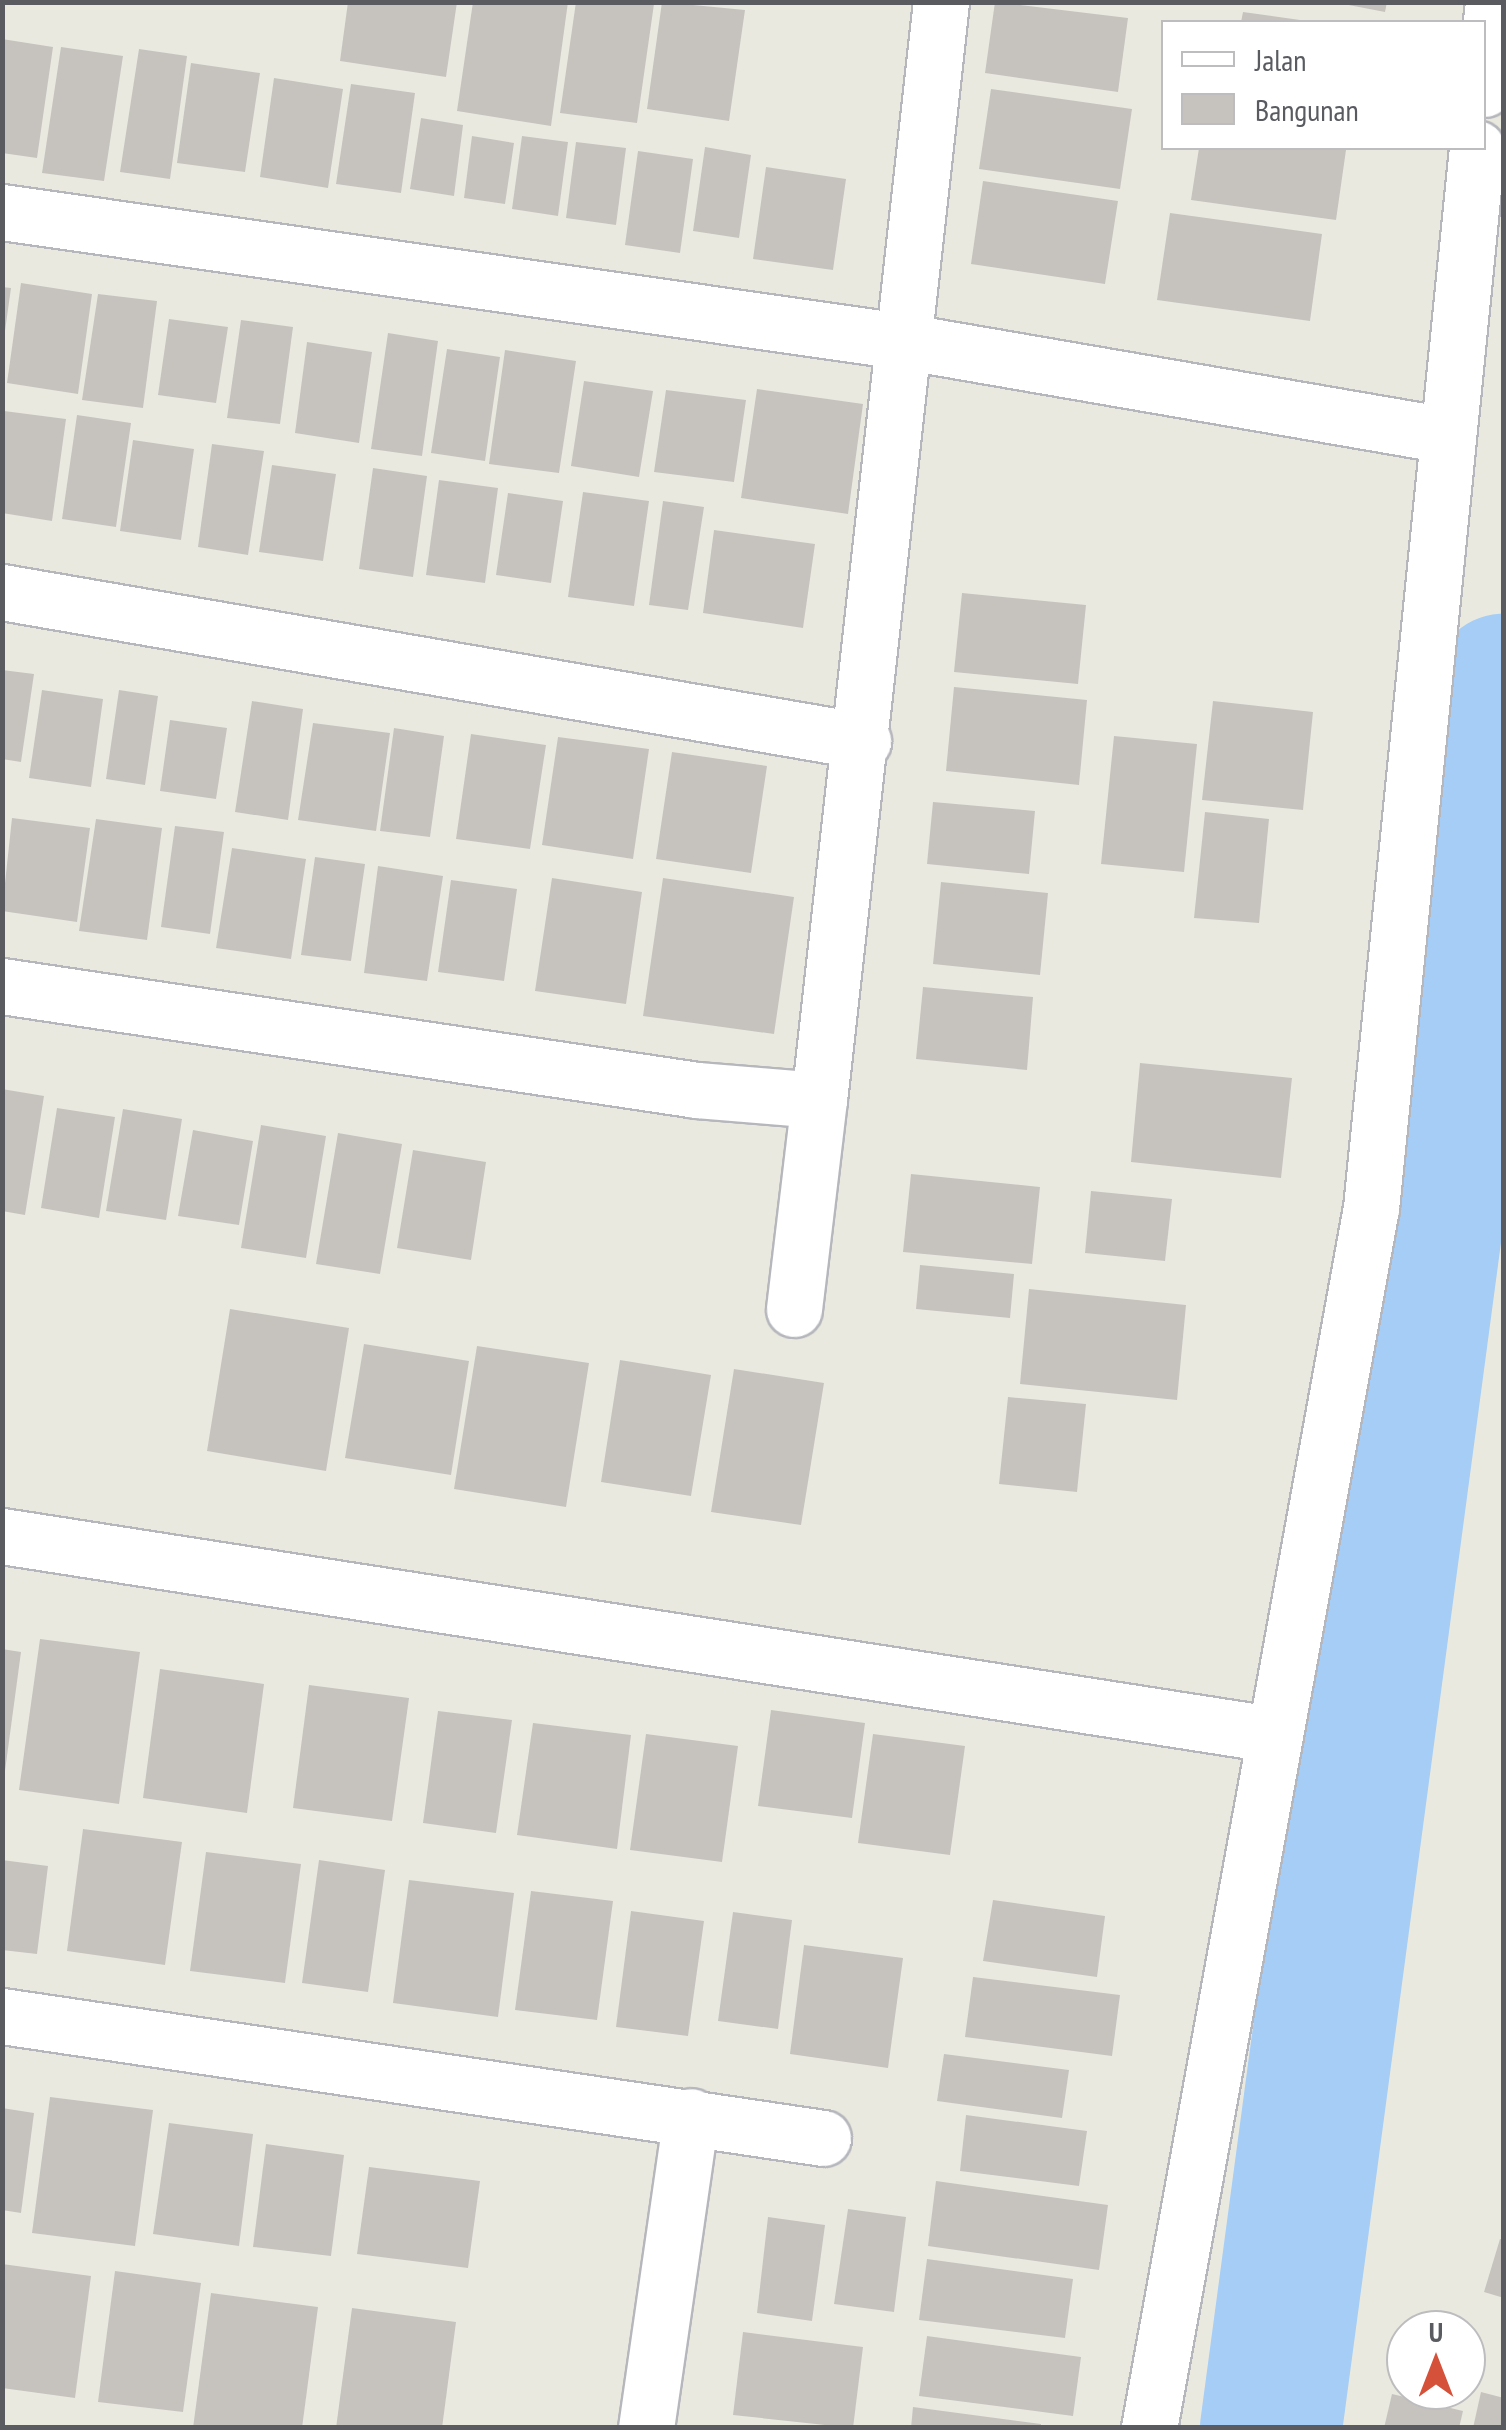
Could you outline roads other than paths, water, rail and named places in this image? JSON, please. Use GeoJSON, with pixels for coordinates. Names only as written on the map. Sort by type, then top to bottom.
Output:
{"type":"FeatureCollection","features":[{"type":"Feature","properties":{"kind":"street"},"geometry":{"type":"LineString","coordinates":[[794,1309],[863,741],[942,2]]}},
{"type":"Feature","properties":{"kind":"street"},"geometry":{"type":"LineString","coordinates":[[1486,70],[1493,2]]}},
{"type":"Feature","properties":{"kind":"street"},"geometry":{"type":"LineString","coordinates":[[1149,2428],[1270,1734],[1371,1208],[1477,150]]}},
{"type":"Feature","properties":{"kind":"street"},"geometry":{"type":"LineString","coordinates":[[2,212],[908,342],[1446,435]]}},
{"type":"Feature","properties":{"kind":"street"},"geometry":{"type":"LineString","coordinates":[[2,592],[863,741]]}},
{"type":"Feature","properties":{"kind":"street"},"geometry":{"type":"LineString","coordinates":[[2,986],[697,1090],[818,1100]]}},
{"type":"Feature","properties":{"kind":"street"},"geometry":{"type":"LineString","coordinates":[[2,1536],[1270,1734]]}},
{"type":"Feature","properties":{"kind":"street"},"geometry":{"type":"LineString","coordinates":[[2,2016],[822,2138]]}},
{"type":"Feature","properties":{"kind":"street"},"geometry":{"type":"LineString","coordinates":[[646,2428],[691,2116]]}},
{"type":"Feature","properties":{"kind":"waterway"},"geometry":{"type":"LineString","coordinates":[[1271,2428],[1504,684]]}}]}
